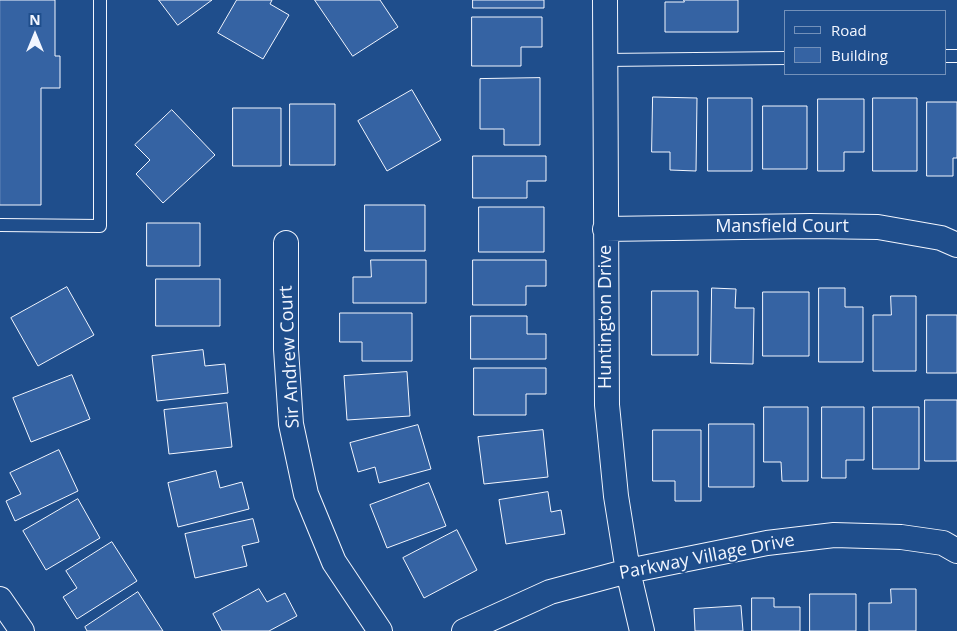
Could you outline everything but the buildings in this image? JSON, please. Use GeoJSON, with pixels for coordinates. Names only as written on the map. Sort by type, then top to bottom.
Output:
{"type":"FeatureCollection","features":[{"type":"Feature","properties":{"kind":"street","name":"Huntington Drive"},"geometry":{"type":"LineString","coordinates":[[605,0],[607,405],[616,496],[628,571],[642,631]]}},
{"type":"Feature","properties":{"kind":"street","name":"Mansfield Court"},"geometry":{"type":"LineString","coordinates":[[605,229],[878,227],[941,238],[957,246]]}},
{"type":"Feature","properties":{"kind":"street","name":"Sir Andrew Court"},"geometry":{"type":"LineString","coordinates":[[286,243],[286,349],[291,424],[306,494],[334,562],[380,631]]}},
{"type":"Feature","properties":{"kind":"street","name":"Parkway Village Drive"},"geometry":{"type":"LineString","coordinates":[[464,631],[550,592],[628,571],[767,543],[834,535],[901,537],[943,543],[957,550]]}},
{"type":"Feature","properties":{"kind":"street"},"geometry":{"type":"LineString","coordinates":[[0,599],[22,631]]}},
{"type":"Feature","properties":{"kind":"lane"},"geometry":{"type":"LineString","coordinates":[[0,225],[100,226],[100,0]]}},
{"type":"Feature","properties":{"kind":"lane"},"geometry":{"type":"LineString","coordinates":[[605,60],[784,58]]}}]}
